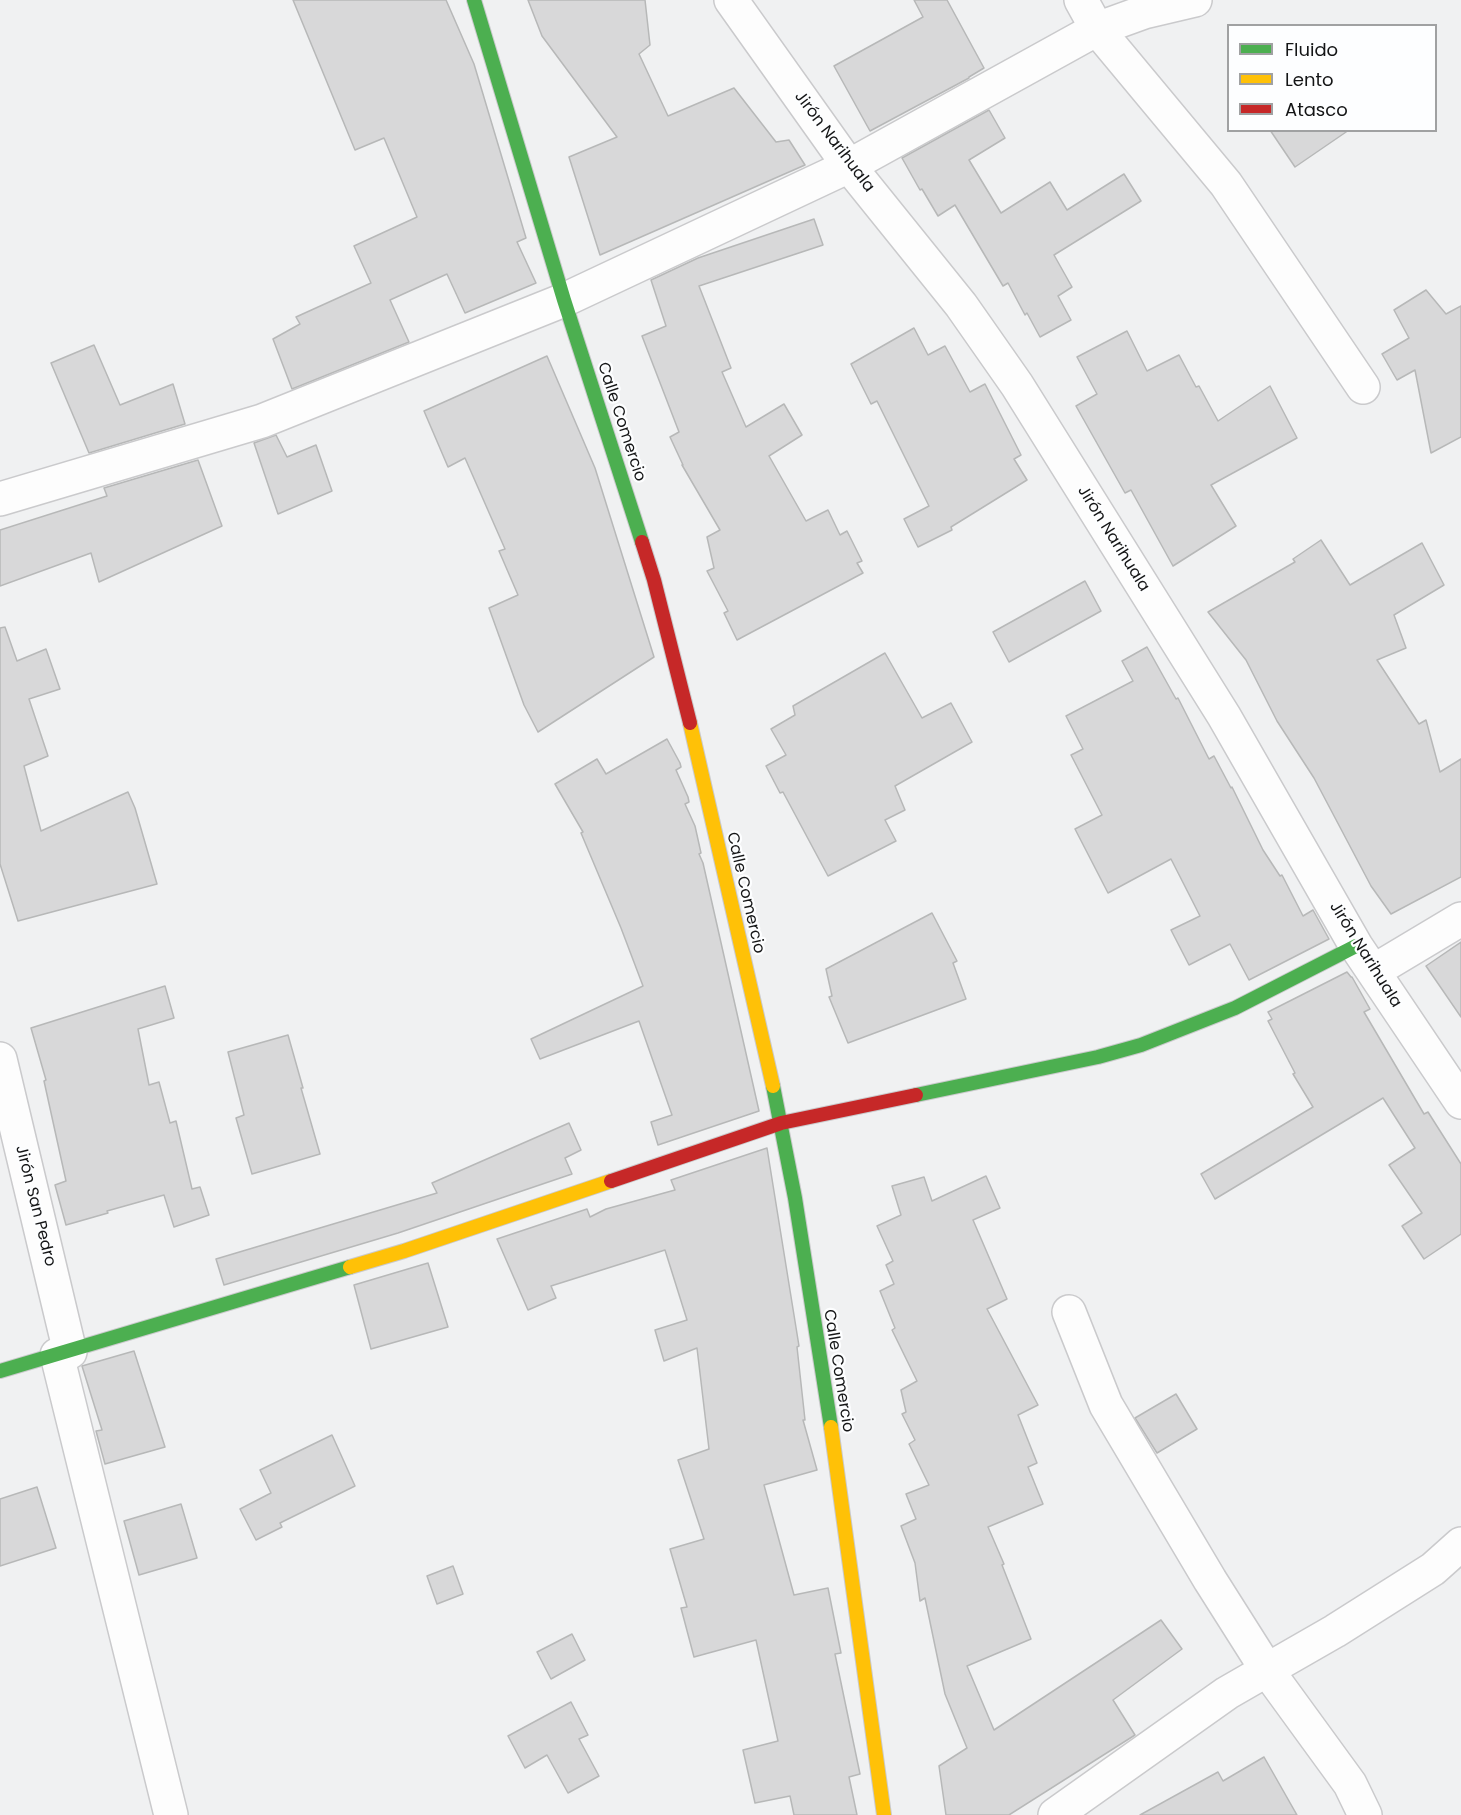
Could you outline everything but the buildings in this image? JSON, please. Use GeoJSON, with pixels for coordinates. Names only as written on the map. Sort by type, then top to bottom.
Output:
{"type":"FeatureCollection","features":[{"type":"Feature","properties":{"kind":"street","name":"Calle Comercio"},"geometry":{"type":"LineString","coordinates":[[474,0],[564,300],[654,580],[690,721],[781,1124],[795,1198],[836,1461],[884,1815]]}},
{"type":"Feature","properties":{"kind":"street","name":"Jirón Narihuala"},"geometry":{"type":"LineString","coordinates":[[731,0],[849,166],[961,304],[1017,385],[1224,716],[1365,959],[1461,1102]]}},
{"type":"Feature","properties":{"kind":"street"},"geometry":{"type":"LineString","coordinates":[[1081,0],[1097,29],[1226,184],[1363,387]]}},
{"type":"Feature","properties":{"kind":"street"},"geometry":{"type":"LineString","coordinates":[[0,499],[262,421],[564,300],[849,166],[1097,29],[1144,12],[1196,0]]}},
{"type":"Feature","properties":{"kind":"street"},"geometry":{"type":"LineString","coordinates":[[0,1371],[404,1251],[781,1124],[1098,1057],[1141,1045],[1365,959],[1461,919]]}},
{"type":"Feature","properties":{"kind":"street","name":"Jirón San Pedro"},"geometry":{"type":"LineString","coordinates":[[0,1059],[64,1353],[171,1815]]}},
{"type":"Feature","properties":{"kind":"street"},"geometry":{"type":"LineString","coordinates":[[1069,1312],[1106,1405],[1210,1580],[1267,1670],[1350,1784],[1365,1815]]}},
{"type":"Feature","properties":{"kind":"street"},"geometry":{"type":"LineString","coordinates":[[1055,1815],[1227,1693],[1335,1632],[1433,1569],[1461,1544]]}},
{"type":"Feature","properties":{"kind":"traffic: fast"},"geometry":{"type":"LineString","coordinates":[[474,0],[564,300],[642,542]]}},
{"type":"Feature","properties":{"kind":"traffic: fast"},"geometry":{"type":"LineString","coordinates":[[916,1095],[1098,1057],[1141,1045],[1235,1008],[1356,946]]}},
{"type":"Feature","properties":{"kind":"traffic: fast"},"geometry":{"type":"LineString","coordinates":[[773,1086],[795,1198],[831,1427]]}},
{"type":"Feature","properties":{"kind":"traffic: fast"},"geometry":{"type":"LineString","coordinates":[[0,1371],[350,1267]]}},
{"type":"Feature","properties":{"kind":"traffic: slow"},"geometry":{"type":"LineString","coordinates":[[690,723],[773,1086]]}},
{"type":"Feature","properties":{"kind":"traffic: slow"},"geometry":{"type":"LineString","coordinates":[[350,1267],[611,1181]]}},
{"type":"Feature","properties":{"kind":"traffic: slow"},"geometry":{"type":"LineString","coordinates":[[831,1427],[884,1815]]}},
{"type":"Feature","properties":{"kind":"traffic: jam"},"geometry":{"type":"LineString","coordinates":[[642,542],[654,580],[690,723]]}},
{"type":"Feature","properties":{"kind":"traffic: jam"},"geometry":{"type":"LineString","coordinates":[[611,1181],[781,1123],[916,1095]]}}]}
